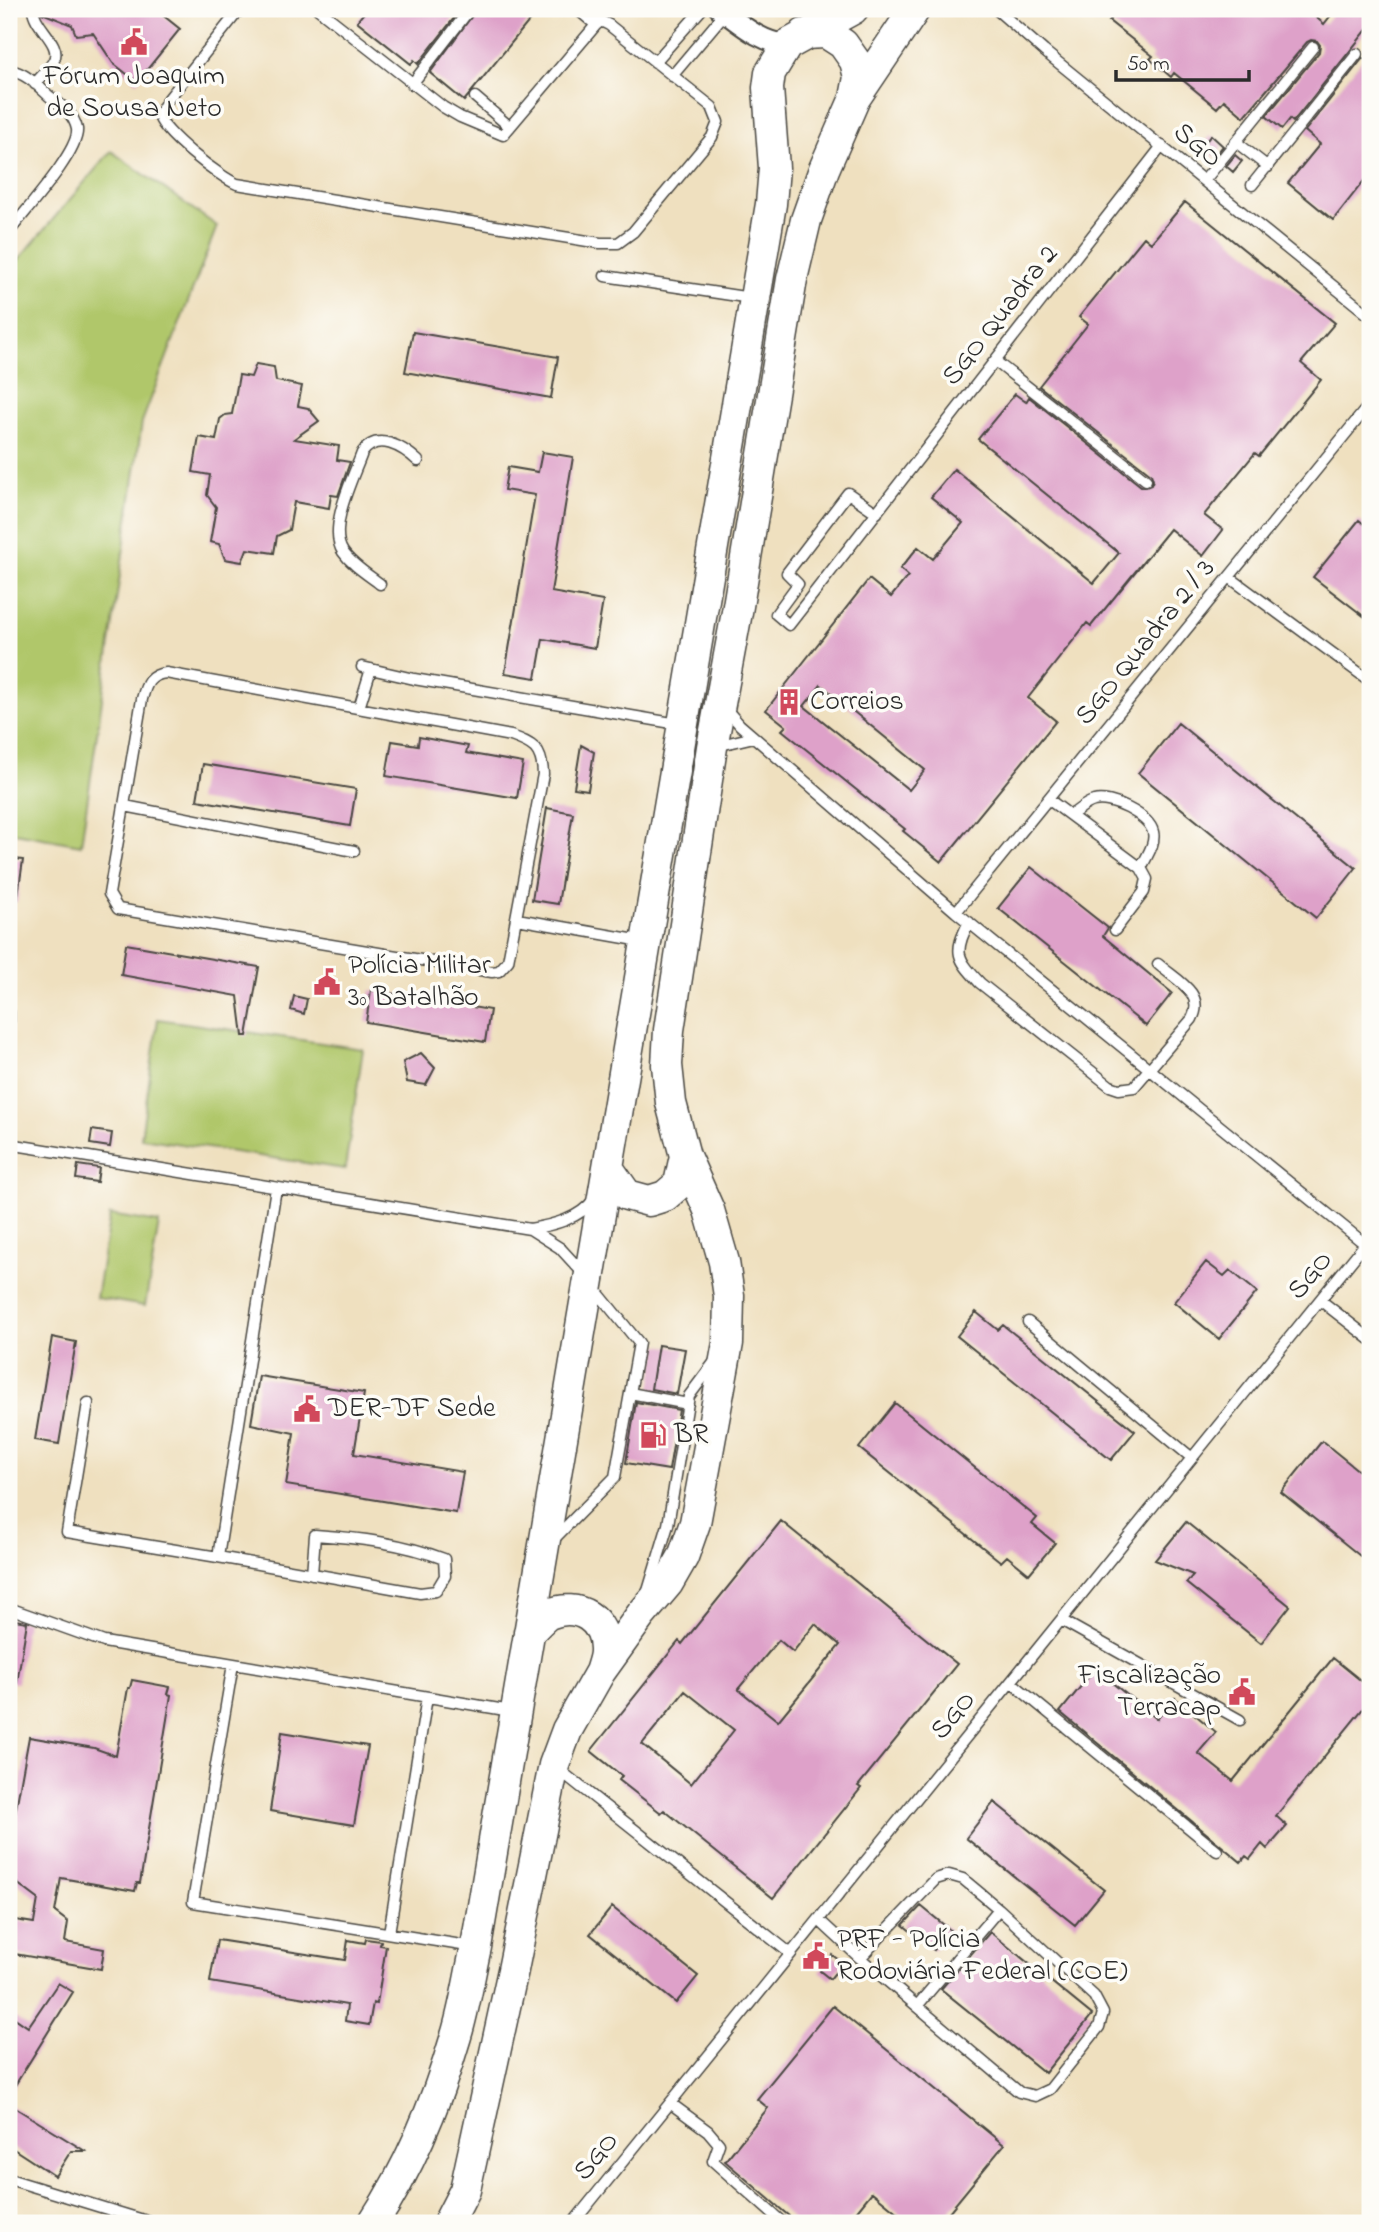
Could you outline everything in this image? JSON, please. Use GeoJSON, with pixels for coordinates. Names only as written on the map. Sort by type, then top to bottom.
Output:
{"type":"FeatureCollection","features":[{"type":"Feature","properties":{"kind":"main road"},"geometry":{"type":"LineString","coordinates":[[373,2223],[387,2202],[428,2117],[456,2036],[476,1947],[771,204],[774,168],[768,88],[770,73],[796,39],[853,9]]}},
{"type":"Feature","properties":{"kind":"main road"},"geometry":{"type":"LineString","coordinates":[[448,2223],[465,2190],[554,1765],[567,1730],[600,1672],[668,1583],[678,1566],[695,1523],[729,1343],[729,1296],[724,1262],[709,1210],[685,1156],[671,1103],[667,1065],[669,1030],[712,747],[792,279],[806,220],[824,169],[855,98],[915,9]]}},
{"type":"Feature","properties":{"kind":"main road"},"geometry":{"type":"LineString","coordinates":[[796,39],[826,33],[843,44],[855,61],[859,77],[855,98]]}},
{"type":"Feature","properties":{"kind":"main road"},"geometry":{"type":"LineString","coordinates":[[606,1176],[627,1195],[649,1201],[665,1196],[679,1184],[685,1156]]}},
{"type":"Feature","properties":{"kind":"main road"},"geometry":{"type":"LineString","coordinates":[[529,1633],[548,1615],[575,1609],[589,1616],[601,1629],[605,1651],[600,1672]]}},
{"type":"Feature","properties":{"kind":"street"},"geometry":{"type":"LineString","coordinates":[[722,11],[756,37],[771,43],[796,39]]}},
{"type":"Feature","properties":{"kind":"lane"},"geometry":{"type":"LineString","coordinates":[[33,9],[33,17],[55,48],[55,59],[35,83]]}},
{"type":"Feature","properties":{"kind":"lane"},"geometry":{"type":"LineString","coordinates":[[240,9],[166,102],[159,115],[164,126],[227,179],[237,184],[600,243],[618,243],[633,232],[716,130],[718,122],[712,107],[609,25],[601,22],[596,24],[507,131]]}},
{"type":"Feature","properties":{"kind":"lane"},"geometry":{"type":"LineString","coordinates":[[318,9],[412,84],[460,117],[507,131]]}},
{"type":"Feature","properties":{"kind":"lane"},"geometry":{"type":"LineString","coordinates":[[412,84],[470,9]]}},
{"type":"Feature","properties":{"kind":"lane"},"geometry":{"type":"LineString","coordinates":[[577,9],[596,24]]}},
{"type":"Feature","properties":{"kind":"lane"},"geometry":{"type":"LineString","coordinates":[[655,62],[702,9]]}},
{"type":"Feature","properties":{"kind":"lane","name":"SGO"},"geometry":{"type":"LineString","coordinates":[[996,9],[1370,316]]}},
{"type":"Feature","properties":{"kind":"lane"},"geometry":{"type":"LineString","coordinates":[[672,76],[722,11]]}},
{"type":"Feature","properties":{"kind":"lane"},"geometry":{"type":"LineString","coordinates":[[1204,181],[1313,47]]}},
{"type":"Feature","properties":{"kind":"lane"},"geometry":{"type":"LineString","coordinates":[[1252,185],[1357,54]]}},
{"type":"Feature","properties":{"kind":"lane"},"geometry":{"type":"LineString","coordinates":[[9,70],[25,75],[35,83],[72,117],[77,128],[68,157],[9,232]]}},
{"type":"Feature","properties":{"kind":"lane"},"geometry":{"type":"LineString","coordinates":[[475,97],[507,131]]}},
{"type":"Feature","properties":{"kind":"lane"},"geometry":{"type":"LineString","coordinates":[[1236,142],[1268,167]]}},
{"type":"Feature","properties":{"kind":"lane","name":"SGO Quadra 2"},"geometry":{"type":"LineString","coordinates":[[877,513],[848,493],[786,573],[798,584],[776,614],[789,625],[877,513],[1162,146]]}},
{"type":"Feature","properties":{"kind":"lane"},"geometry":{"type":"LineString","coordinates":[[605,276],[755,299]]}},
{"type":"Feature","properties":{"kind":"lane"},"geometry":{"type":"LineString","coordinates":[[995,361],[1146,480]]}},
{"type":"Feature","properties":{"kind":"lane","name":"SGO Quadra 2 / 3"},"geometry":{"type":"LineString","coordinates":[[956,912],[1370,404]]}},
{"type":"Feature","properties":{"kind":"lane"},"geometry":{"type":"LineString","coordinates":[[380,584],[352,563],[341,550],[337,536],[338,522],[362,453],[368,445],[377,442],[396,445],[418,461]]}},
{"type":"Feature","properties":{"kind":"lane"},"geometry":{"type":"LineString","coordinates":[[1229,577],[1370,681]]}},
{"type":"Feature","properties":{"kind":"lane"},"geometry":{"type":"LineString","coordinates":[[359,708],[366,668],[414,679],[683,725]]}},
{"type":"Feature","properties":{"kind":"lane"},"geometry":{"type":"LineString","coordinates":[[157,674],[176,674],[359,708],[511,736],[537,748],[542,760],[542,774],[508,961],[499,971],[492,972],[118,909],[109,894],[142,699],[150,679],[157,674]]}},
{"type":"Feature","properties":{"kind":"lane"},"geometry":{"type":"LineString","coordinates":[[721,704],[754,737],[956,912],[1368,1241]]}},
{"type":"Feature","properties":{"kind":"lane"},"geometry":{"type":"LineString","coordinates":[[712,747],[754,737]]}},
{"type":"Feature","properties":{"kind":"lane"},"geometry":{"type":"LineString","coordinates":[[1048,799],[1141,867],[1147,879],[1144,892],[1115,930]]}},
{"type":"Feature","properties":{"kind":"lane"},"geometry":{"type":"LineString","coordinates":[[1071,816],[1097,800],[1116,802],[1144,818],[1153,830],[1153,842],[1141,867]]}},
{"type":"Feature","properties":{"kind":"lane"},"geometry":{"type":"LineString","coordinates":[[125,806],[354,850]]}},
{"type":"Feature","properties":{"kind":"lane"},"geometry":{"type":"LineString","coordinates":[[517,919],[646,941]]}},
{"type":"Feature","properties":{"kind":"lane"},"geometry":{"type":"LineString","coordinates":[[969,922],[958,942],[959,954],[965,967],[980,983],[1110,1086],[1125,1090],[1134,1087],[1192,1019],[1197,1009],[1193,994],[1158,964]]}},
{"type":"Feature","properties":{"kind":"lane"},"geometry":{"type":"LineString","coordinates":[[9,1012],[9,1021]]}},
{"type":"Feature","properties":{"kind":"lane"},"geometry":{"type":"LineString","coordinates":[[9,1144],[530,1229],[558,1224],[588,1208],[606,1176]]}},
{"type":"Feature","properties":{"kind":"lane"},"geometry":{"type":"LineString","coordinates":[[218,1557],[276,1188]]}},
{"type":"Feature","properties":{"kind":"lane"},"geometry":{"type":"LineString","coordinates":[[530,1229],[561,1248],[576,1263],[639,1343],[615,1477],[543,1550]]}},
{"type":"Feature","properties":{"kind":"lane","name":"SGO"},"geometry":{"type":"LineString","coordinates":[[573,2223],[1368,1241]]}},
{"type":"Feature","properties":{"kind":"lane"},"geometry":{"type":"LineString","coordinates":[[1320,1300],[1370,1339]]}},
{"type":"Feature","properties":{"kind":"lane"},"geometry":{"type":"LineString","coordinates":[[1028,1322],[1192,1458]]}},
{"type":"Feature","properties":{"kind":"lane"},"geometry":{"type":"LineString","coordinates":[[641,1615],[668,1525],[689,1396],[729,1343]]}},
{"type":"Feature","properties":{"kind":"lane"},"geometry":{"type":"LineString","coordinates":[[630,1393],[688,1404]]}},
{"type":"Feature","properties":{"kind":"lane"},"geometry":{"type":"LineString","coordinates":[[88,1403],[66,1532],[420,1593],[436,1591],[446,1576],[444,1559],[425,1552],[366,1539],[315,1535],[312,1574]]}},
{"type":"Feature","properties":{"kind":"lane"},"geometry":{"type":"LineString","coordinates":[[9,1608],[104,1642],[516,1712]]}},
{"type":"Feature","properties":{"kind":"lane"},"geometry":{"type":"LineString","coordinates":[[1061,1620],[1240,1720]]}},
{"type":"Feature","properties":{"kind":"lane"},"geometry":{"type":"LineString","coordinates":[[233,1664],[193,1902],[476,1947]]}},
{"type":"Feature","properties":{"kind":"lane"},"geometry":{"type":"LineString","coordinates":[[1011,1682],[1217,1851]]}},
{"type":"Feature","properties":{"kind":"lane"},"geometry":{"type":"LineString","coordinates":[[388,1933],[426,1697]]}},
{"type":"Feature","properties":{"kind":"lane"},"geometry":{"type":"LineString","coordinates":[[554,1765],[791,1954]]}},
{"type":"Feature","properties":{"kind":"lane"},"geometry":{"type":"LineString","coordinates":[[819,1920],[860,1958],[1019,2092],[1035,2096],[1050,2089],[1099,2027],[1103,2013],[1094,1996],[999,1909],[963,1879],[949,1875],[936,1879],[860,1958]]}},
{"type":"Feature","properties":{"kind":"lane"},"geometry":{"type":"LineString","coordinates":[[917,2006],[999,1909]]}},
{"type":"Feature","properties":{"kind":"lane"},"geometry":{"type":"LineString","coordinates":[[670,2103],[708,2131],[719,2144],[713,2161],[720,2169],[783,2223]]}},
{"type":"Feature","properties":{"kind":"lane"},"geometry":{"type":"LineString","coordinates":[[9,2179],[153,2223]]}},
{"type":"Feature","properties":{"kind":"green space"},"geometry":{"type":"Polygon","coordinates":[[[111,151],[217,226],[142,422],[81,845],[9,832],[9,271],[111,151]]]}},
{"type":"Feature","properties":{"kind":"green space"},"geometry":{"type":"Polygon","coordinates":[[[158,1019],[363,1049],[345,1169],[141,1138],[158,1019]]]}},
{"type":"Feature","properties":{"kind":"green space"},"geometry":{"type":"Polygon","coordinates":[[[110,1215],[159,1223],[145,1306],[96,1298],[110,1215]]]}},
{"type":"Feature","properties":{"kind":"building","name":"Fórum Joaquim de Sousa Neto"},"geometry":{"type":"Polygon","coordinates":[[[41,9],[155,9],[180,29],[137,82],[113,63],[93,33],[76,35],[72,25],[42,13],[41,9]]]}},
{"type":"Feature","properties":{"kind":"building"},"geometry":{"type":"Polygon","coordinates":[[[367,9],[461,9],[418,64],[414,60],[411,64],[357,21],[367,9]]]}},
{"type":"Feature","properties":{"kind":"building"},"geometry":{"type":"Polygon","coordinates":[[[477,9],[539,9],[464,101],[430,73],[477,9]]]}},
{"type":"Feature","properties":{"kind":"building"},"geometry":{"type":"Polygon","coordinates":[[[1119,9],[1306,9],[1324,24],[1336,9],[1370,9],[1370,26],[1293,122],[1290,119],[1282,129],[1266,116],[1319,52],[1320,45],[1317,41],[1307,42],[1244,117],[1224,100],[1217,108],[1174,73],[1171,77],[1150,59],[1153,56],[1109,21],[1119,9]]]}},
{"type":"Feature","properties":{"kind":"building"},"geometry":{"type":"Polygon","coordinates":[[[1363,58],[1370,63],[1370,173],[1333,220],[1288,183],[1320,144],[1305,131],[1363,58]]]}},
{"type":"Feature","properties":{"kind":"building"},"geometry":{"type":"Polygon","coordinates":[[[1211,135],[1223,146],[1214,157],[1202,146],[1211,135]]]}},
{"type":"Feature","properties":{"kind":"building"},"geometry":{"type":"Polygon","coordinates":[[[1235,155],[1242,161],[1233,172],[1226,166],[1235,155]]]}},
{"type":"Feature","properties":{"kind":"building"},"geometry":{"type":"Polygon","coordinates":[[[1185,202],[1335,323],[1301,363],[1321,380],[1259,456],[1255,453],[1204,515],[1223,530],[1203,556],[1170,529],[1091,626],[1087,623],[1028,698],[1056,721],[941,862],[903,831],[905,829],[782,730],[786,726],[766,710],[869,579],[891,597],[908,576],[900,569],[918,547],[933,559],[963,523],[931,497],[954,469],[1094,583],[1119,553],[978,439],[1015,394],[1026,402],[1029,397],[1141,486],[1151,485],[1151,474],[1039,386],[1088,324],[1079,317],[1144,237],[1151,243],[1185,202]],[[821,685],[804,706],[909,790],[925,770],[821,685]]]}},
{"type":"Feature","properties":{"kind":"building"},"geometry":{"type":"Polygon","coordinates":[[[413,332],[558,357],[551,398],[405,372],[413,332]]]}},
{"type":"Feature","properties":{"kind":"building"},"geometry":{"type":"Polygon","coordinates":[[[256,364],[274,367],[276,381],[302,386],[298,406],[308,408],[319,421],[294,439],[339,446],[337,460],[350,462],[338,496],[331,495],[329,508],[294,502],[289,530],[277,536],[274,553],[247,549],[242,562],[225,559],[219,544],[210,542],[216,507],[207,495],[210,475],[193,472],[199,437],[216,440],[220,419],[232,414],[239,375],[251,377],[256,364]]]}},
{"type":"Feature","properties":{"kind":"building"},"geometry":{"type":"Polygon","coordinates":[[[542,452],[573,457],[551,592],[603,601],[595,648],[543,639],[536,678],[505,673],[535,495],[504,490],[508,467],[538,472],[542,452]]]}},
{"type":"Feature","properties":{"kind":"building"},"geometry":{"type":"Polygon","coordinates":[[[1359,520],[1370,529],[1370,621],[1313,577],[1359,520]]]}},
{"type":"Feature","properties":{"kind":"building"},"geometry":{"type":"Polygon","coordinates":[[[1178,723],[1356,868],[1316,918],[1138,773],[1178,723]]]}},
{"type":"Feature","properties":{"kind":"building"},"geometry":{"type":"Polygon","coordinates":[[[419,737],[468,746],[466,753],[523,763],[517,798],[386,776],[392,741],[418,745],[419,737]]]}},
{"type":"Feature","properties":{"kind":"building"},"geometry":{"type":"Polygon","coordinates":[[[581,745],[594,752],[588,790],[574,788],[581,745]]]}},
{"type":"Feature","properties":{"kind":"building"},"geometry":{"type":"Polygon","coordinates":[[[203,764],[356,789],[350,826],[197,800],[203,764]]]}},
{"type":"Feature","properties":{"kind":"building"},"geometry":{"type":"Polygon","coordinates":[[[547,808],[573,813],[558,904],[532,900],[547,808]]]}},
{"type":"Feature","properties":{"kind":"building"},"geometry":{"type":"Polygon","coordinates":[[[9,858],[23,860],[17,902],[9,902],[9,858]]]}},
{"type":"Feature","properties":{"kind":"building"},"geometry":{"type":"Polygon","coordinates":[[[1031,867],[1108,928],[1103,936],[1172,993],[1146,1026],[998,908],[1031,867]]]}},
{"type":"Feature","properties":{"kind":"building"},"geometry":{"type":"Polygon","coordinates":[[[126,944],[259,967],[247,1036],[243,1036],[238,996],[121,975],[126,944]]]}},
{"type":"Feature","properties":{"kind":"building"},"geometry":{"type":"Polygon","coordinates":[[[371,990],[490,1010],[485,1042],[366,1022],[371,990]]]}},
{"type":"Feature","properties":{"kind":"building"},"geometry":{"type":"Polygon","coordinates":[[[294,996],[307,999],[304,1014],[291,1010],[294,996]]]}},
{"type":"Feature","properties":{"kind":"building"},"geometry":{"type":"Polygon","coordinates":[[[421,1053],[435,1068],[426,1085],[407,1082],[403,1062],[421,1053]]]}},
{"type":"Feature","properties":{"kind":"building"},"geometry":{"type":"Polygon","coordinates":[[[92,1130],[112,1133],[110,1147],[90,1144],[92,1130]]]}},
{"type":"Feature","properties":{"kind":"building"},"geometry":{"type":"Polygon","coordinates":[[[78,1165],[99,1168],[97,1182],[76,1179],[78,1165]]]}},
{"type":"Feature","properties":{"kind":"building"},"geometry":{"type":"Polygon","coordinates":[[[1206,1262],[1224,1276],[1230,1270],[1257,1292],[1219,1339],[1174,1302],[1206,1262]]]}},
{"type":"Feature","properties":{"kind":"building"},"geometry":{"type":"Polygon","coordinates":[[[976,1312],[998,1330],[1003,1325],[1135,1431],[1111,1460],[957,1336],[976,1312]]]}},
{"type":"Feature","properties":{"kind":"building"},"geometry":{"type":"Polygon","coordinates":[[[52,1337],[76,1342],[59,1444],[35,1440],[52,1337]]]}},
{"type":"Feature","properties":{"kind":"building"},"geometry":{"type":"Polygon","coordinates":[[[658,1345],[685,1349],[677,1394],[651,1389],[658,1345]]]}},
{"type":"Feature","properties":{"kind":"building"},"geometry":{"type":"Polygon","coordinates":[[[259,1376],[364,1393],[354,1454],[463,1472],[456,1513],[286,1485],[294,1433],[251,1424],[259,1376]]]}},
{"type":"Feature","properties":{"kind":"building","name":"BR"},"geometry":{"type":"Polygon","coordinates":[[[636,1402],[679,1410],[669,1470],[626,1463],[636,1402]]]}},
{"type":"Feature","properties":{"kind":"building"},"geometry":{"type":"Polygon","coordinates":[[[895,1403],[1037,1518],[1032,1524],[1055,1543],[1029,1574],[1007,1556],[1001,1562],[859,1448],[895,1403]]]}},
{"type":"Feature","properties":{"kind":"building"},"geometry":{"type":"Polygon","coordinates":[[[1322,1441],[1370,1480],[1370,1564],[1281,1492],[1322,1441]]]}},
{"type":"Feature","properties":{"kind":"building"},"geometry":{"type":"Polygon","coordinates":[[[781,1521],[957,1664],[858,1786],[861,1788],[773,1898],[664,1810],[661,1813],[619,1780],[622,1776],[591,1751],[679,1641],[682,1644],[781,1521]],[[815,1624],[793,1652],[779,1640],[738,1689],[778,1721],[840,1645],[815,1624]],[[685,1691],[642,1744],[691,1784],[734,1730],[685,1691]]]}},
{"type":"Feature","properties":{"kind":"building"},"geometry":{"type":"Polygon","coordinates":[[[1186,1522],[1290,1606],[1261,1643],[1186,1583],[1193,1575],[1155,1560],[1186,1522]]]}},
{"type":"Feature","properties":{"kind":"building"},"geometry":{"type":"Polygon","coordinates":[[[9,1619],[27,1622],[17,1683],[9,1682],[9,1619]]]}},
{"type":"Feature","properties":{"kind":"building"},"geometry":{"type":"Polygon","coordinates":[[[1333,1658],[1370,1688],[1370,1700],[1276,1816],[1287,1826],[1267,1849],[1262,1844],[1250,1859],[1246,1856],[1241,1862],[1060,1712],[1095,1669],[1157,1719],[1175,1698],[1216,1732],[1198,1753],[1233,1781],[1333,1658]]]}},
{"type":"Feature","properties":{"kind":"building"},"geometry":{"type":"Polygon","coordinates":[[[132,1680],[170,1687],[168,1694],[171,1695],[140,1883],[137,1883],[135,1891],[61,1878],[55,1912],[68,1922],[65,1942],[104,1949],[101,1969],[9,1953],[9,1919],[34,1923],[38,1899],[9,1877],[9,1847],[29,1737],[94,1748],[116,1756],[128,1688],[132,1680]]]}},
{"type":"Feature","properties":{"kind":"building"},"geometry":{"type":"Polygon","coordinates":[[[282,1732],[368,1746],[354,1825],[270,1811],[282,1732]]]}},
{"type":"Feature","properties":{"kind":"building"},"geometry":{"type":"Polygon","coordinates":[[[994,1802],[1104,1890],[1075,1925],[966,1838],[994,1802]]]}},
{"type":"Feature","properties":{"kind":"building"},"geometry":{"type":"Polygon","coordinates":[[[921,1906],[950,1930],[934,1950],[903,1925],[921,1906]]]}},
{"type":"Feature","properties":{"kind":"building"},"geometry":{"type":"Polygon","coordinates":[[[612,1907],[698,1976],[676,2003],[590,1934],[612,1907]]]}},
{"type":"Feature","properties":{"kind":"building"},"geometry":{"type":"Polygon","coordinates":[[[990,1932],[1092,2015],[1045,2073],[941,1989],[990,1932]]]}},
{"type":"Feature","properties":{"kind":"building"},"geometry":{"type":"Polygon","coordinates":[[[366,1939],[381,1941],[380,1945],[386,1946],[377,2004],[373,2003],[369,2025],[345,2021],[347,2005],[210,1982],[217,1940],[345,1960],[348,1940],[365,1943],[366,1939]]]}},
{"type":"Feature","properties":{"kind":"building"},"geometry":{"type":"Polygon","coordinates":[[[832,1955],[843,1963],[830,1979],[820,1971],[832,1955]]]}},
{"type":"Feature","properties":{"kind":"building"},"geometry":{"type":"Polygon","coordinates":[[[58,1983],[73,1992],[9,2095],[9,2014],[28,2027],[58,1983]]]}},
{"type":"Feature","properties":{"kind":"building"},"geometry":{"type":"Polygon","coordinates":[[[833,2006],[1004,2145],[940,2223],[910,2223],[872,2192],[847,2223],[797,2223],[725,2161],[768,2108],[757,2099],[833,2006]]]}},
{"type":"Feature","properties":{"kind":"building"},"geometry":{"type":"Polygon","coordinates":[[[9,2104],[85,2151],[71,2151],[55,2176],[9,2146],[9,2104]]]}},
{"type":"Feature","properties":{"kind":"place","name":"Fórum Joaquim de Sousa Neto"},"geometry":{"type":"Point","coordinates":[134,42]}},
{"type":"Feature","properties":{"kind":"place","name":"Correios"},"geometry":{"type":"Point","coordinates":[789,702]}},
{"type":"Feature","properties":{"kind":"place","name":"Polícia Militar 3º Batalhão"},"geometry":{"type":"Point","coordinates":[327,982]}},
{"type":"Feature","properties":{"kind":"place","name":"DER-DF Sede"},"geometry":{"type":"Point","coordinates":[307,1409]}},
{"type":"Feature","properties":{"kind":"place","name":"BR"},"geometry":{"type":"Point","coordinates":[653,1435]}},
{"type":"Feature","properties":{"kind":"place","name":"Fiscalização Terracap"},"geometry":{"type":"Point","coordinates":[1242,1692]}},
{"type":"Feature","properties":{"kind":"place","name":"PRF - Polícia Rodoviária Federal (COE)"},"geometry":{"type":"Point","coordinates":[816,1956]}}]}
